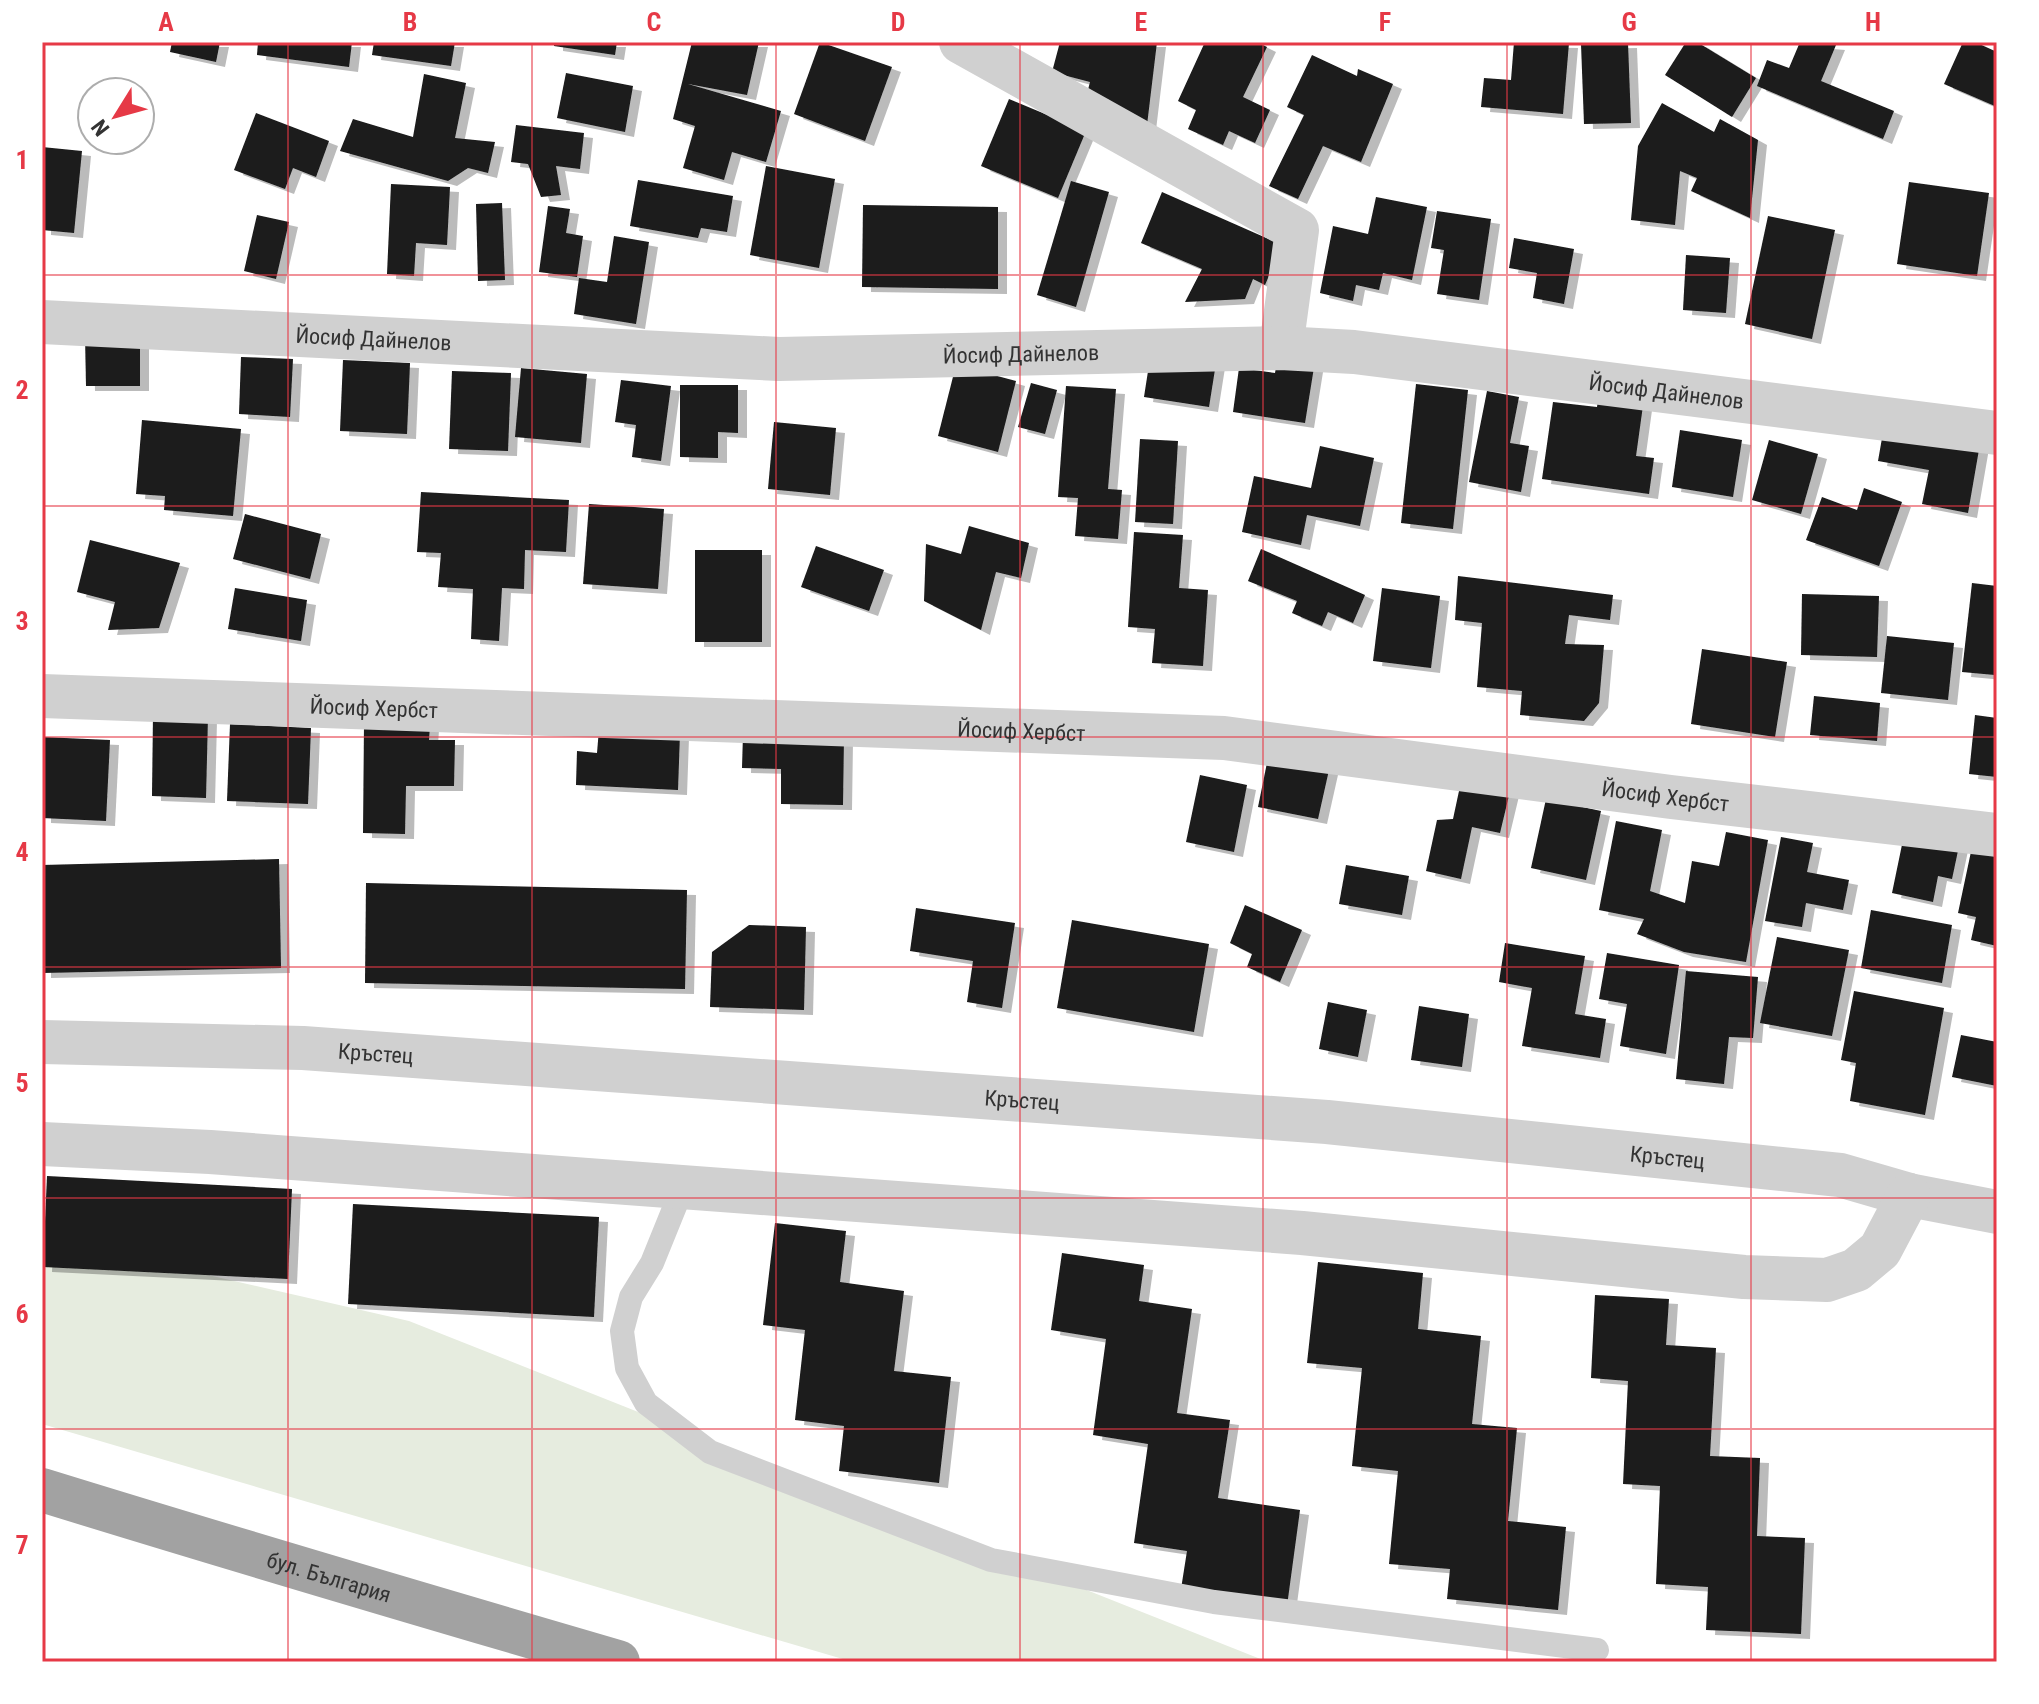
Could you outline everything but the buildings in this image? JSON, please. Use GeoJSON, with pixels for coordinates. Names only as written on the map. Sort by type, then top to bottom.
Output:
{"type":"FeatureCollection","features":[{"type":"Feature","properties":{"kind":"highway","name":"бул. България"},"geometry":{"type":"LineString","coordinates":[[42,1490],[618,1662]]}},
{"type":"Feature","properties":{"kind":"highway"},"geometry":{"type":"LineString","coordinates":[[42,1515],[84,1503]]}},
{"type":"Feature","properties":{"kind":"street"},"geometry":{"type":"LineString","coordinates":[[961,42],[1297,230],[1281,348]]}},
{"type":"Feature","properties":{"kind":"street","name":"Йосиф Дайнелов"},"geometry":{"type":"LineString","coordinates":[[42,322],[779,359],[1281,348],[1354,352],[1853,412],[1997,433]]}},
{"type":"Feature","properties":{"kind":"street","name":"Йосиф Хербст"},"geometry":{"type":"LineString","coordinates":[[42,696],[1224,738],[1671,797],[1997,835]]}},
{"type":"Feature","properties":{"kind":"street","name":"Кръстец"},"geometry":{"type":"LineString","coordinates":[[42,1042],[303,1048],[1327,1122],[1840,1175],[1909,1195],[1997,1212]]}},
{"type":"Feature","properties":{"kind":"street"},"geometry":{"type":"LineString","coordinates":[[42,1144],[210,1152],[1302,1233],[1744,1277],[1827,1280],[1856,1270],[1880,1250],[1909,1195]]}},
{"type":"Feature","properties":{"kind":"lane"},"geometry":{"type":"LineString","coordinates":[[682,1189],[652,1263],[631,1297],[622,1331],[627,1368],[646,1403],[710,1452],[991,1560],[1214,1602],[1597,1650]]}},
{"type":"Feature","properties":{"kind":"shaded area"},"geometry":{"type":"Polygon","coordinates":[[[42,1237],[409,1321],[1268,1662],[853,1662],[42,1424],[42,1237]]]}}]}
